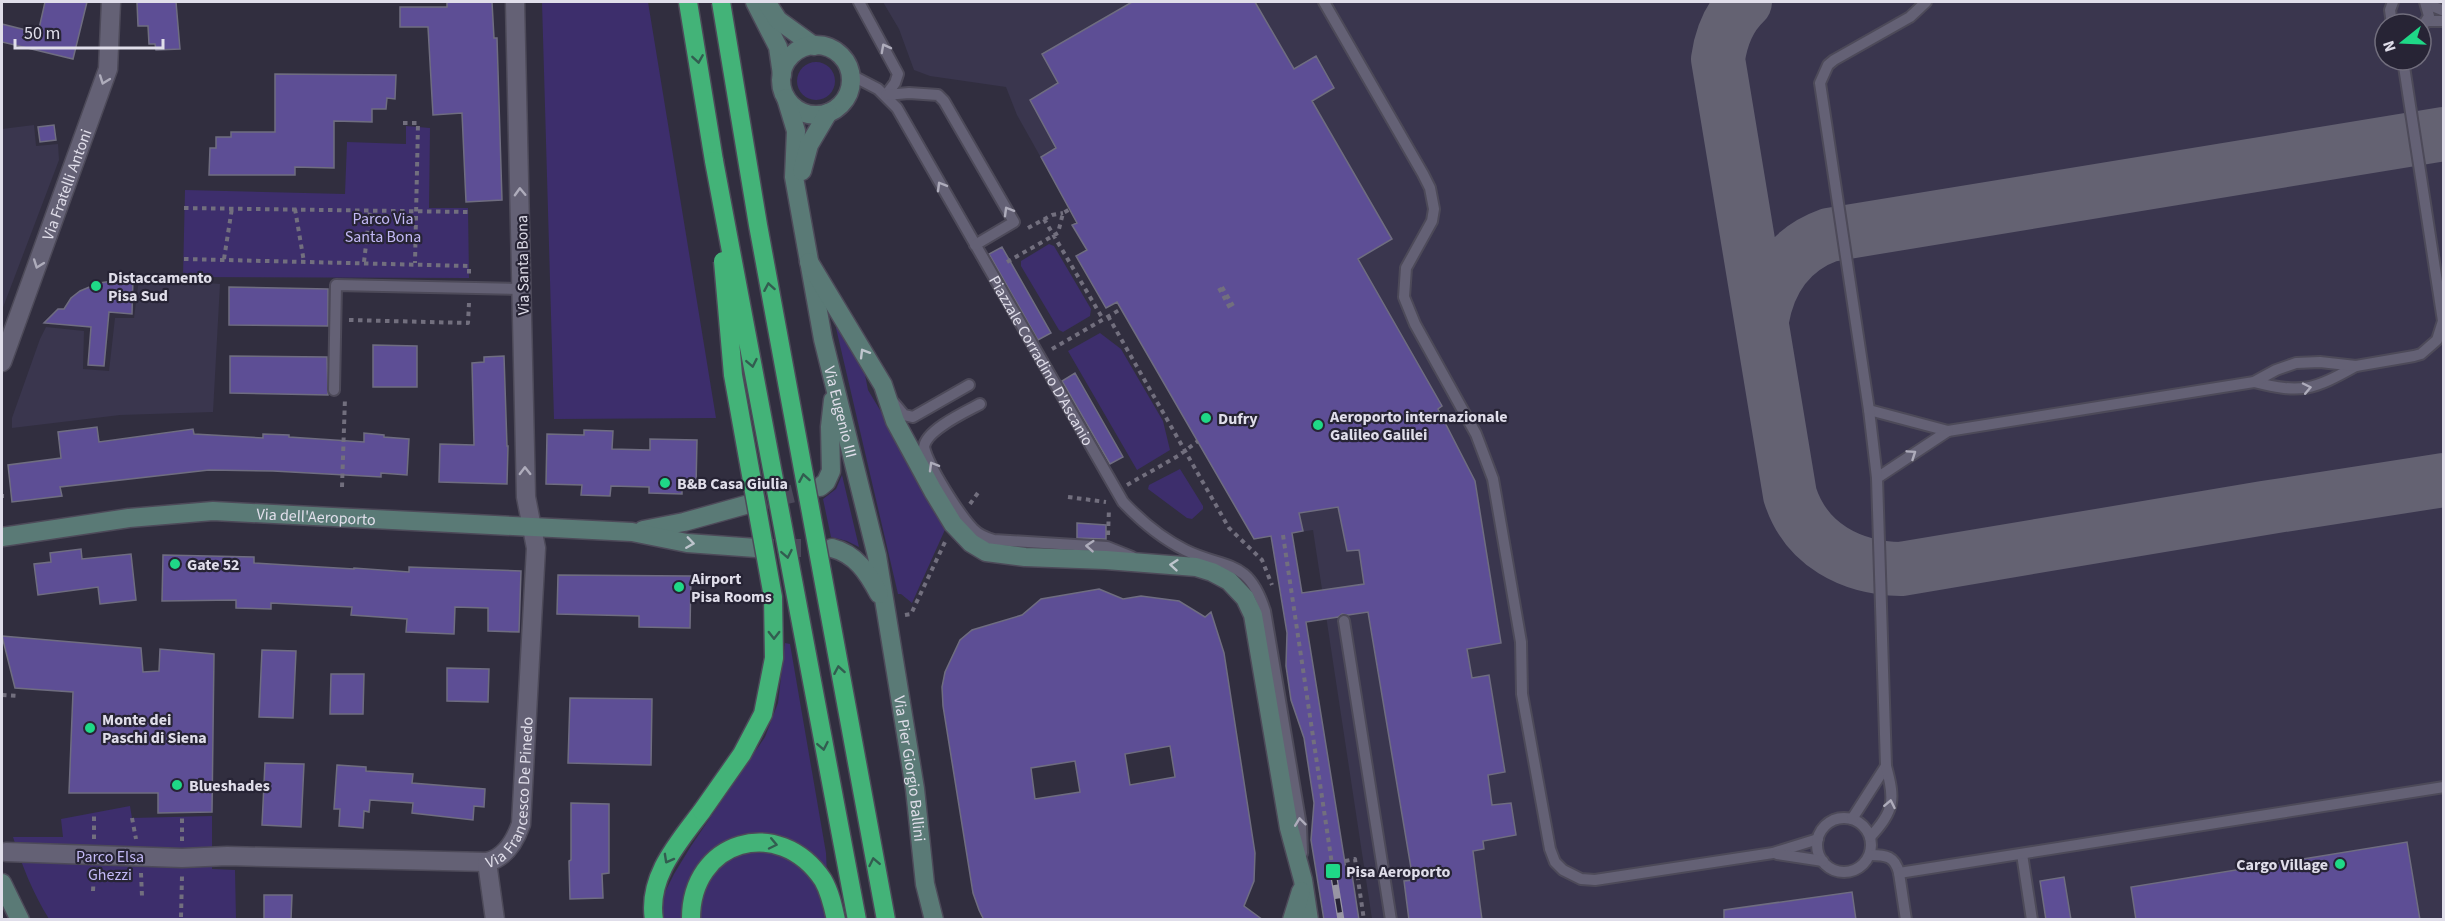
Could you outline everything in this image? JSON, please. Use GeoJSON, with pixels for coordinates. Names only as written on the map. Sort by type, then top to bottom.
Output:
{"type":"FeatureCollection","features":[{"type":"Feature","properties":{"kind":"highway"},"geometry":{"type":"LineString","coordinates":[[688,2],[714,161],[856,920]]}},
{"type":"Feature","properties":{"kind":"highway"},"geometry":{"type":"LineString","coordinates":[[721,2],[760,237],[886,920]]}},
{"type":"Feature","properties":{"kind":"highway"},"geometry":{"type":"LineString","coordinates":[[644,920],[655,884],[676,846],[742,754],[763,714],[774,658],[773,597],[733,375],[714,161]]}},
{"type":"Feature","properties":{"kind":"highway"},"geometry":{"type":"LineString","coordinates":[[691,920],[694,890],[705,870],[718,856],[739,845],[759,841],[781,844],[807,861],[824,882],[836,920]]}},
{"type":"Feature","properties":{"kind":"highway"},"geometry":{"type":"LineString","coordinates":[[654,920],[655,884]]}},
{"type":"Feature","properties":{"kind":"street","name":"Via Fratelli Antoni"},"geometry":{"type":"LineString","coordinates":[[2,362],[108,69],[111,2]]}},
{"type":"Feature","properties":{"kind":"street","name":"Via Santa Bona"},"geometry":{"type":"LineString","coordinates":[[515,2],[526,497],[533,528]]}},
{"type":"Feature","properties":{"kind":"street"},"geometry":{"type":"LineString","coordinates":[[755,2],[778,46],[782,87],[786,98],[794,107],[816,116],[828,113],[840,106],[850,90],[851,75],[846,61],[838,53],[824,46],[796,51],[785,64],[782,75]]}},
{"type":"Feature","properties":{"kind":"street"},"geometry":{"type":"LineString","coordinates":[[766,2],[778,20],[814,46]]}},
{"type":"Feature","properties":{"kind":"street","name":"Via Eugenio III"},"geometry":{"type":"LineString","coordinates":[[786,98],[796,130],[794,177],[798,202],[834,386],[892,614]]}},
{"type":"Feature","properties":{"kind":"street","name":"Via Eugenio III"},"geometry":{"type":"LineString","coordinates":[[798,202],[803,166],[809,145],[828,113]]}},
{"type":"Feature","properties":{"kind":"street"},"geometry":{"type":"LineString","coordinates":[[809,262],[876,373],[885,391],[894,421],[971,543],[986,552],[1025,557],[1146,562],[1196,567],[1221,576],[1240,591],[1259,613],[1289,828],[1303,880],[1309,920]]}},
{"type":"Feature","properties":{"kind":"street"},"geometry":{"type":"LineString","coordinates":[[820,487],[826,482],[831,471],[830,428],[834,386]]}},
{"type":"Feature","properties":{"kind":"street","name":"Via dell'Aeroporto"},"geometry":{"type":"LineString","coordinates":[[632,532],[684,522],[749,504]]}},
{"type":"Feature","properties":{"kind":"street","name":"Via dell'Aeroporto"},"geometry":{"type":"LineString","coordinates":[[2,537],[129,518],[213,511],[632,532],[687,543],[756,548]]}},
{"type":"Feature","properties":{"kind":"street","name":"Via Francesco De Pinedo"},"geometry":{"type":"LineString","coordinates":[[6,852],[182,858],[227,856],[487,862],[499,858],[506,851],[521,824],[535,561],[533,528]]}},
{"type":"Feature","properties":{"kind":"street"},"geometry":{"type":"LineString","coordinates":[[832,548],[844,552],[858,562],[870,576],[892,614]]}},
{"type":"Feature","properties":{"kind":"street","name":"Via Pier Giorgio Ballini"},"geometry":{"type":"LineString","coordinates":[[892,614],[925,884],[934,920]]}},
{"type":"Feature","properties":{"kind":"street"},"geometry":{"type":"LineString","coordinates":[[487,862],[495,920]]}},
{"type":"Feature","properties":{"kind":"street"},"geometry":{"type":"LineString","coordinates":[[1292,920],[1300,899],[1303,880]]}},
{"type":"Feature","properties":{"kind":"street"},"geometry":{"type":"LineString","coordinates":[[2,883],[20,920]]}},
{"type":"Feature","properties":{"kind":"lane"},"geometry":{"type":"LineString","coordinates":[[859,2],[898,74],[895,83],[886,94]]}},
{"type":"Feature","properties":{"kind":"lane"},"geometry":{"type":"LineString","coordinates":[[1324,2],[1424,174],[1433,199],[1432,221],[1406,268],[1404,297],[1415,324],[1476,434],[1494,479],[1521,642],[1524,705],[1539,798],[1555,862],[1572,876],[1595,880],[1773,853],[1818,839]]}},
{"type":"Feature","properties":{"kind":"lane"},"geometry":{"type":"LineString","coordinates":[[1870,837],[1883,824],[1892,804],[1891,785],[1886,766],[1877,478],[1820,83],[1828,65],[1834,60],[1910,17],[1926,2]]}},
{"type":"Feature","properties":{"kind":"lane"},"geometry":{"type":"LineString","coordinates":[[2426,3],[2444,11]]}},
{"type":"Feature","properties":{"kind":"lane"},"geometry":{"type":"LineString","coordinates":[[2254,382],[2276,370],[2296,363],[2320,362],[2356,366],[2421,354],[2437,340],[2442,330],[2443,311],[2406,72]]}},
{"type":"Feature","properties":{"kind":"lane","name":"Piazzale Corradino D'Ascanio"},"geometry":{"type":"LineString","coordinates":[[851,75],[886,94],[897,108],[1116,491],[1129,508],[1174,543],[1187,551],[1220,561],[1246,575],[1256,589],[1259,613]]}},
{"type":"Feature","properties":{"kind":"lane"},"geometry":{"type":"LineString","coordinates":[[886,94],[938,95],[944,101],[1014,222],[975,245]]}},
{"type":"Feature","properties":{"kind":"lane"},"geometry":{"type":"LineString","coordinates":[[340,391],[336,285],[523,289]]}},
{"type":"Feature","properties":{"kind":"lane"},"geometry":{"type":"LineString","coordinates":[[1869,410],[1948,431],[2254,382],[2298,390],[2330,380],[2356,366]]}},
{"type":"Feature","properties":{"kind":"lane"},"geometry":{"type":"LineString","coordinates":[[885,391],[900,411],[913,417],[969,385]]}},
{"type":"Feature","properties":{"kind":"lane"},"geometry":{"type":"LineString","coordinates":[[957,519],[925,453],[924,444],[933,433],[980,404]]}},
{"type":"Feature","properties":{"kind":"lane"},"geometry":{"type":"LineString","coordinates":[[1877,478],[1948,431]]}},
{"type":"Feature","properties":{"kind":"lane"},"geometry":{"type":"LineString","coordinates":[[1344,621],[1391,920]]}},
{"type":"Feature","properties":{"kind":"lane"},"geometry":{"type":"LineString","coordinates":[[1852,819],[1886,766]]}},
{"type":"Feature","properties":{"kind":"lane"},"geometry":{"type":"LineString","coordinates":[[1899,873],[2444,787]]}},
{"type":"Feature","properties":{"kind":"lane"},"geometry":{"type":"LineString","coordinates":[[1852,819],[1866,829],[1870,837],[1870,855],[1859,868],[1850,872],[1832,870],[1823,861],[1817,848],[1821,831],[1835,820],[1852,819]]}},
{"type":"Feature","properties":{"kind":"lane"},"geometry":{"type":"LineString","coordinates":[[1773,853],[1823,861]]}},
{"type":"Feature","properties":{"kind":"lane"},"geometry":{"type":"LineString","coordinates":[[2022,854],[2032,920]]}},
{"type":"Feature","properties":{"kind":"lane"},"geometry":{"type":"LineString","coordinates":[[1870,855],[1890,856],[1895,860],[1906,920]]}},
{"type":"Feature","properties":{"kind":"path"},"geometry":{"type":"LineString","coordinates":[[403,123],[418,123],[415,263]]}},
{"type":"Feature","properties":{"kind":"path"},"geometry":{"type":"LineString","coordinates":[[184,208],[468,212]]}},
{"type":"Feature","properties":{"kind":"path"},"geometry":{"type":"LineString","coordinates":[[224,260],[232,208]]}},
{"type":"Feature","properties":{"kind":"path"},"geometry":{"type":"LineString","coordinates":[[295,209],[304,262]]}},
{"type":"Feature","properties":{"kind":"path"},"geometry":{"type":"LineString","coordinates":[[1007,262],[1058,233],[1063,213],[1070,209]]}},
{"type":"Feature","properties":{"kind":"path"},"geometry":{"type":"LineString","coordinates":[[364,262],[370,211]]}},
{"type":"Feature","properties":{"kind":"path"},"geometry":{"type":"LineString","coordinates":[[1044,219],[1103,319]]}},
{"type":"Feature","properties":{"kind":"path"},"geometry":{"type":"LineString","coordinates":[[184,259],[469,266],[468,323],[348,320],[347,332]]}},
{"type":"Feature","properties":{"kind":"path"},"geometry":{"type":"LineString","coordinates":[[1221,288],[1232,307]]}},
{"type":"Feature","properties":{"kind":"path"},"geometry":{"type":"LineString","coordinates":[[1038,357],[1121,309]]}},
{"type":"Feature","properties":{"kind":"path"},"geometry":{"type":"LineString","coordinates":[[1108,316],[1229,528],[1262,561],[1274,590]]}},
{"type":"Feature","properties":{"kind":"path"},"geometry":{"type":"LineString","coordinates":[[340,391],[342,487]]}},
{"type":"Feature","properties":{"kind":"path"},"geometry":{"type":"LineString","coordinates":[[1107,541],[1109,495],[1178,456],[1198,441]]}},
{"type":"Feature","properties":{"kind":"path"},"geometry":{"type":"LineString","coordinates":[[892,614],[912,614],[957,519],[975,500],[980,490]]}},
{"type":"Feature","properties":{"kind":"path"},"geometry":{"type":"LineString","coordinates":[[1068,497],[1109,502]]}},
{"type":"Feature","properties":{"kind":"path"},"geometry":{"type":"LineString","coordinates":[[1283,535],[1333,871]]}},
{"type":"Feature","properties":{"kind":"path"},"geometry":{"type":"LineString","coordinates":[[2,695],[18,696]]}},
{"type":"Feature","properties":{"kind":"path"},"geometry":{"type":"LineString","coordinates":[[1345,861],[1355,859],[1364,920]]}},
{"type":"Feature","properties":{"kind":"shaded area","name":"Aeroporto internazionale Galileo Galilei"},"geometry":{"type":"Polygon","coordinates":[[[883,2],[2443,2],[2443,919],[1372,919],[1313,530],[1254,539],[1073,225],[1077,222],[1017,115],[1006,87],[930,76],[914,70],[899,29],[883,2]]]}},
{"type":"Feature","properties":{"kind":"shaded area"},"geometry":{"type":"Polygon","coordinates":[[[34,125],[36,146],[58,144],[59,160],[2,310],[2,129],[34,125]]]}},
{"type":"Feature","properties":{"kind":"shaded area"},"geometry":{"type":"Polygon","coordinates":[[[139,278],[220,284],[213,412],[120,415],[12,428],[12,418],[46,327],[84,331],[83,369],[109,371],[115,318],[134,318],[139,278]]]}},
{"type":"Feature","properties":{"kind":"green space"},"geometry":{"type":"Polygon","coordinates":[[[542,2],[648,2],[716,418],[554,419],[542,2]]]}},
{"type":"Feature","properties":{"kind":"green space"},"geometry":{"type":"Polygon","coordinates":[[[816,62],[829,68],[835,81],[829,94],[816,100],[803,94],[797,81],[803,68],[816,62]]]}},
{"type":"Feature","properties":{"kind":"green space","name":"Parco Via Santa Bona"},"geometry":{"type":"Polygon","coordinates":[[[406,126],[430,128],[429,208],[468,208],[469,278],[183,277],[185,190],[345,194],[347,142],[406,144],[406,126]]]}},
{"type":"Feature","properties":{"kind":"green space"},"geometry":{"type":"Polygon","coordinates":[[[1049,244],[1054,246],[1091,309],[1090,316],[1063,332],[1059,330],[1021,266],[1021,261],[1049,244]]]}},
{"type":"Feature","properties":{"kind":"green space"},"geometry":{"type":"Polygon","coordinates":[[[840,327],[863,364],[868,390],[948,523],[912,603],[898,594],[836,328],[840,327]]]}},
{"type":"Feature","properties":{"kind":"green space"},"geometry":{"type":"Polygon","coordinates":[[[1100,333],[1121,349],[1163,421],[1170,450],[1137,470],[1068,351],[1100,333]]]}},
{"type":"Feature","properties":{"kind":"green space"},"geometry":{"type":"Polygon","coordinates":[[[1180,469],[1203,506],[1203,509],[1192,519],[1187,518],[1148,489],[1149,485],[1180,469]]]}},
{"type":"Feature","properties":{"kind":"green space"},"geometry":{"type":"Polygon","coordinates":[[[842,475],[859,547],[831,537],[823,499],[836,489],[842,475]]]}},
{"type":"Feature","properties":{"kind":"green space"},"geometry":{"type":"Polygon","coordinates":[[[785,643],[790,644],[826,853],[829,919],[651,920],[691,846],[765,737],[778,703],[785,643]]]}},
{"type":"Feature","properties":{"kind":"green space","name":"Parco Elsa Ghezzi"},"geometry":{"type":"Polygon","coordinates":[[[130,806],[132,818],[212,816],[212,869],[235,870],[236,919],[49,919],[28,879],[13,837],[63,837],[61,819],[130,806]]]}},
{"type":"Feature","properties":{"kind":"building"},"geometry":{"type":"Polygon","coordinates":[[[45,2],[87,2],[73,59],[2,42],[2,24],[38,33],[45,2]]]}},
{"type":"Feature","properties":{"kind":"building"},"geometry":{"type":"Polygon","coordinates":[[[137,2],[176,2],[180,49],[156,50],[155,44],[149,44],[148,26],[138,26],[137,2]]]}},
{"type":"Feature","properties":{"kind":"building"},"geometry":{"type":"Polygon","coordinates":[[[447,2],[492,2],[494,38],[497,38],[502,200],[466,202],[462,113],[433,115],[428,27],[400,27],[400,7],[447,7],[447,2]]]}},
{"type":"Feature","properties":{"kind":"building","name":"Aeroporto internazionale Galileo Galilei"},"geometry":{"type":"Polygon","coordinates":[[[1132,2],[1255,2],[1294,69],[1316,56],[1334,88],[1312,101],[1392,239],[1358,259],[1442,406],[1438,409],[1475,481],[1501,643],[1467,649],[1472,678],[1489,675],[1505,772],[1488,775],[1492,805],[1511,803],[1516,835],[1483,841],[1484,849],[1473,851],[1482,920],[1409,920],[1404,881],[1413,880],[1368,612],[1342,614],[1338,617],[1306,622],[1346,869],[1351,868],[1359,920],[1324,920],[1311,840],[1314,803],[1304,738],[1291,700],[1286,666],[1287,633],[1271,536],[1254,539],[1117,302],[1106,308],[1076,256],[1087,250],[1072,225],[1077,223],[1041,157],[1056,148],[1030,100],[1058,83],[1042,54],[1132,2]],[[1338,507],[1299,513],[1303,531],[1292,533],[1302,593],[1364,584],[1359,550],[1347,551],[1338,507]]]}},
{"type":"Feature","properties":{"kind":"building"},"geometry":{"type":"Polygon","coordinates":[[[275,74],[396,75],[395,99],[387,98],[386,109],[372,109],[372,122],[334,121],[334,168],[295,167],[295,175],[209,175],[210,148],[216,148],[216,137],[231,137],[231,132],[275,132],[275,74]]]}},
{"type":"Feature","properties":{"kind":"building"},"geometry":{"type":"Polygon","coordinates":[[[54,125],[56,140],[40,142],[38,127],[54,125]]]}},
{"type":"Feature","properties":{"kind":"building"},"geometry":{"type":"Polygon","coordinates":[[[1002,247],[1051,333],[1038,340],[989,254],[1002,247]]]}},
{"type":"Feature","properties":{"kind":"building"},"geometry":{"type":"Polygon","coordinates":[[[133,278],[132,314],[109,312],[104,366],[88,365],[91,327],[44,323],[58,309],[64,309],[71,298],[80,291],[99,283],[133,278]]]}},
{"type":"Feature","properties":{"kind":"building"},"geometry":{"type":"Polygon","coordinates":[[[229,287],[328,289],[328,326],[229,325],[229,287]]]}},
{"type":"Feature","properties":{"kind":"building"},"geometry":{"type":"Polygon","coordinates":[[[373,345],[417,346],[417,387],[373,387],[373,345]]]}},
{"type":"Feature","properties":{"kind":"building"},"geometry":{"type":"Polygon","coordinates":[[[230,356],[327,357],[328,395],[230,393],[230,356]]]}},
{"type":"Feature","properties":{"kind":"building"},"geometry":{"type":"Polygon","coordinates":[[[504,356],[508,446],[507,484],[439,482],[440,444],[474,445],[472,363],[484,362],[484,357],[504,356]]]}},
{"type":"Feature","properties":{"kind":"building"},"geometry":{"type":"Polygon","coordinates":[[[1075,373],[1123,457],[1110,464],[1062,381],[1075,373]]]}},
{"type":"Feature","properties":{"kind":"building"},"geometry":{"type":"Polygon","coordinates":[[[97,427],[99,442],[193,429],[194,434],[263,438],[263,434],[289,435],[289,437],[364,442],[364,433],[384,435],[384,437],[409,439],[407,475],[381,473],[381,477],[209,470],[60,487],[62,496],[12,502],[8,465],[61,458],[58,432],[97,427]]]}},
{"type":"Feature","properties":{"kind":"building"},"geometry":{"type":"Polygon","coordinates":[[[584,430],[613,431],[612,449],[650,450],[650,439],[697,440],[696,487],[682,486],[682,494],[649,493],[649,487],[611,486],[610,496],[581,495],[582,485],[546,484],[547,434],[584,435],[584,430]]]}},
{"type":"Feature","properties":{"kind":"building"},"geometry":{"type":"Polygon","coordinates":[[[1077,523],[1106,525],[1106,539],[1077,538],[1077,523]]]}},
{"type":"Feature","properties":{"kind":"building"},"geometry":{"type":"Polygon","coordinates":[[[81,549],[82,559],[131,554],[136,600],[100,604],[98,587],[38,595],[34,564],[51,562],[50,553],[81,549]]]}},
{"type":"Feature","properties":{"kind":"building"},"geometry":{"type":"Polygon","coordinates":[[[163,555],[254,557],[254,563],[409,572],[409,567],[521,571],[519,632],[488,631],[488,608],[455,607],[454,634],[406,632],[407,619],[351,615],[352,607],[271,603],[271,609],[236,608],[236,600],[162,601],[163,555]]]}},
{"type":"Feature","properties":{"kind":"building"},"geometry":{"type":"Polygon","coordinates":[[[558,575],[691,576],[690,628],[639,627],[639,616],[557,614],[558,575]]]}},
{"type":"Feature","properties":{"kind":"building"},"geometry":{"type":"Polygon","coordinates":[[[1099,589],[1123,599],[1141,596],[1179,601],[1205,617],[1211,612],[1224,653],[1255,853],[1254,881],[1244,906],[1263,920],[984,920],[973,893],[943,706],[942,687],[945,672],[960,640],[972,630],[1022,615],[1041,599],[1099,589]],[[1170,746],[1125,754],[1130,785],[1175,777],[1170,746]],[[1075,761],[1031,768],[1035,799],[1080,792],[1075,761]]]}},
{"type":"Feature","properties":{"kind":"building"},"geometry":{"type":"Polygon","coordinates":[[[2,636],[141,648],[143,672],[159,671],[160,649],[214,654],[212,812],[158,813],[158,793],[69,793],[73,692],[15,688],[2,636]]]}},
{"type":"Feature","properties":{"kind":"building"},"geometry":{"type":"Polygon","coordinates":[[[262,650],[296,651],[293,718],[259,717],[262,650]]]}},
{"type":"Feature","properties":{"kind":"building"},"geometry":{"type":"Polygon","coordinates":[[[447,668],[489,669],[488,702],[447,701],[447,668]]]}},
{"type":"Feature","properties":{"kind":"building"},"geometry":{"type":"Polygon","coordinates":[[[331,674],[364,674],[363,714],[330,714],[331,674]]]}},
{"type":"Feature","properties":{"kind":"building"},"geometry":{"type":"Polygon","coordinates":[[[570,698],[652,699],[651,765],[568,763],[570,698]]]}},
{"type":"Feature","properties":{"kind":"building"},"geometry":{"type":"Polygon","coordinates":[[[265,763],[304,764],[301,827],[262,825],[265,763]]]}},
{"type":"Feature","properties":{"kind":"building"},"geometry":{"type":"Polygon","coordinates":[[[337,765],[366,767],[366,771],[413,774],[412,783],[485,789],[484,807],[474,806],[473,820],[412,813],[413,803],[370,800],[369,812],[364,811],[363,828],[339,826],[340,809],[334,809],[337,765]]]}},
{"type":"Feature","properties":{"kind":"building"},"geometry":{"type":"Polygon","coordinates":[[[571,803],[609,804],[609,873],[602,874],[603,898],[570,899],[571,803]]]}},
{"type":"Feature","properties":{"kind":"building","name":"Cargo Village"},"geometry":{"type":"Polygon","coordinates":[[[2407,842],[2420,920],[2136,920],[2131,887],[2407,842]]]}},
{"type":"Feature","properties":{"kind":"building"},"geometry":{"type":"Polygon","coordinates":[[[2064,877],[2071,920],[2046,920],[2040,881],[2064,877]]]}},
{"type":"Feature","properties":{"kind":"building"},"geometry":{"type":"Polygon","coordinates":[[[1852,892],[1856,920],[1724,920],[1724,910],[1852,892]]]}},
{"type":"Feature","properties":{"kind":"building"},"geometry":{"type":"Polygon","coordinates":[[[264,895],[292,895],[291,920],[264,920],[264,895]]]}},
{"type":"Feature","properties":{"kind":"taxiway"},"geometry":{"type":"LineString","coordinates":[[1745,2],[1734,14],[1727,28],[1718,59],[1790,495],[1807,528],[1833,550],[1865,564],[1901,569],[2444,480]]}},
{"type":"Feature","properties":{"kind":"taxiway"},"geometry":{"type":"LineString","coordinates":[[1762,320],[1770,291],[1784,267],[1803,248],[1829,235],[2444,134]]}},
{"type":"Feature","properties":{"kind":"tunnel"},"geometry":{"type":"LineString","coordinates":[[749,504],[820,487]]}},
{"type":"Feature","properties":{"kind":"tunnel"},"geometry":{"type":"LineString","coordinates":[[756,548],[832,548]]}},
{"type":"Feature","properties":{"kind":"railway"},"geometry":{"type":"LineString","coordinates":[[1333,871],[1341,920]]}},
{"type":"Feature","properties":{"kind":"place","name":"Distaccamento Pisa Sud"},"geometry":{"type":"Point","coordinates":[96,286]}},
{"type":"Feature","properties":{"kind":"place","name":"Dufry"},"geometry":{"type":"Point","coordinates":[1206,418]}},
{"type":"Feature","properties":{"kind":"place","name":"Aeroporto internazionale Galileo Galilei"},"geometry":{"type":"Point","coordinates":[1318,425]}},
{"type":"Feature","properties":{"kind":"place","name":"B&B Casa Giulia"},"geometry":{"type":"Point","coordinates":[665,483]}},
{"type":"Feature","properties":{"kind":"place","name":"Gate 52"},"geometry":{"type":"Point","coordinates":[175,564]}},
{"type":"Feature","properties":{"kind":"place","name":"Airport Pisa Rooms"},"geometry":{"type":"Point","coordinates":[679,587]}},
{"type":"Feature","properties":{"kind":"place","name":"Monte dei Paschi di Siena"},"geometry":{"type":"Point","coordinates":[90,728]}},
{"type":"Feature","properties":{"kind":"place","name":"Blueshades"},"geometry":{"type":"Point","coordinates":[177,785]}},
{"type":"Feature","properties":{"kind":"place","name":"Cargo Village"},"geometry":{"type":"Point","coordinates":[2340,864]}},
{"type":"Feature","properties":{"kind":"place","name":"Pisa Aeroporto"},"geometry":{"type":"Point","coordinates":[1333,871]}}]}
